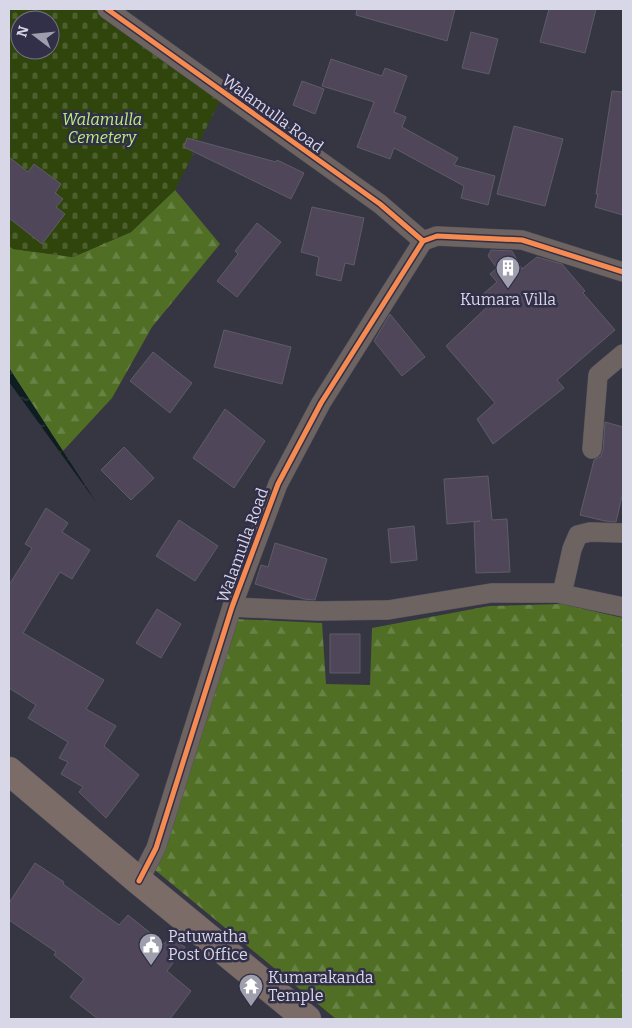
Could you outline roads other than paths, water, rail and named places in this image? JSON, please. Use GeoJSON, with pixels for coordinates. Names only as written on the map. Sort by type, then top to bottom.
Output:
{"type":"FeatureCollection","features":[{"type":"Feature","properties":{"kind":"main road"},"geometry":{"type":"LineString","coordinates":[[9,771],[307,1019]]}},
{"type":"Feature","properties":{"kind":"street","name":"Walamulla Road"},"geometry":{"type":"LineString","coordinates":[[107,9],[380,204],[423,241],[321,403],[278,484],[232,607],[156,848],[139,881]]}},
{"type":"Feature","properties":{"kind":"street"},"geometry":{"type":"LineString","coordinates":[[423,241],[437,236],[522,240],[623,272]]}},
{"type":"Feature","properties":{"kind":"street"},"geometry":{"type":"LineString","coordinates":[[592,449],[598,375],[623,354]]}},
{"type":"Feature","properties":{"kind":"street"},"geometry":{"type":"LineString","coordinates":[[562,594],[572,549],[578,534],[590,532],[623,534]]}},
{"type":"Feature","properties":{"kind":"street"},"geometry":{"type":"LineString","coordinates":[[232,607],[318,611],[388,610],[491,594],[562,594],[623,606]]}},
{"type":"Feature","properties":{"kind":"water"},"geometry":{"type":"Polygon","coordinates":[[[9,368],[96,502],[9,382],[9,368]]]}},
{"type":"Feature","properties":{"kind":"place","name":"Kumara Villa"},"geometry":{"type":"Point","coordinates":[508,289]}},
{"type":"Feature","properties":{"kind":"place","name":"Patuwatha Post Office"},"geometry":{"type":"Point","coordinates":[151,966]}},
{"type":"Feature","properties":{"kind":"place","name":"Kumarakanda Temple"},"geometry":{"type":"Point","coordinates":[251,1007]}},
{"type":"Feature","properties":{"kind":"park label","name":"Walamulla Cemetery"},"geometry":{"type":"Point","coordinates":[102,128]}}]}
